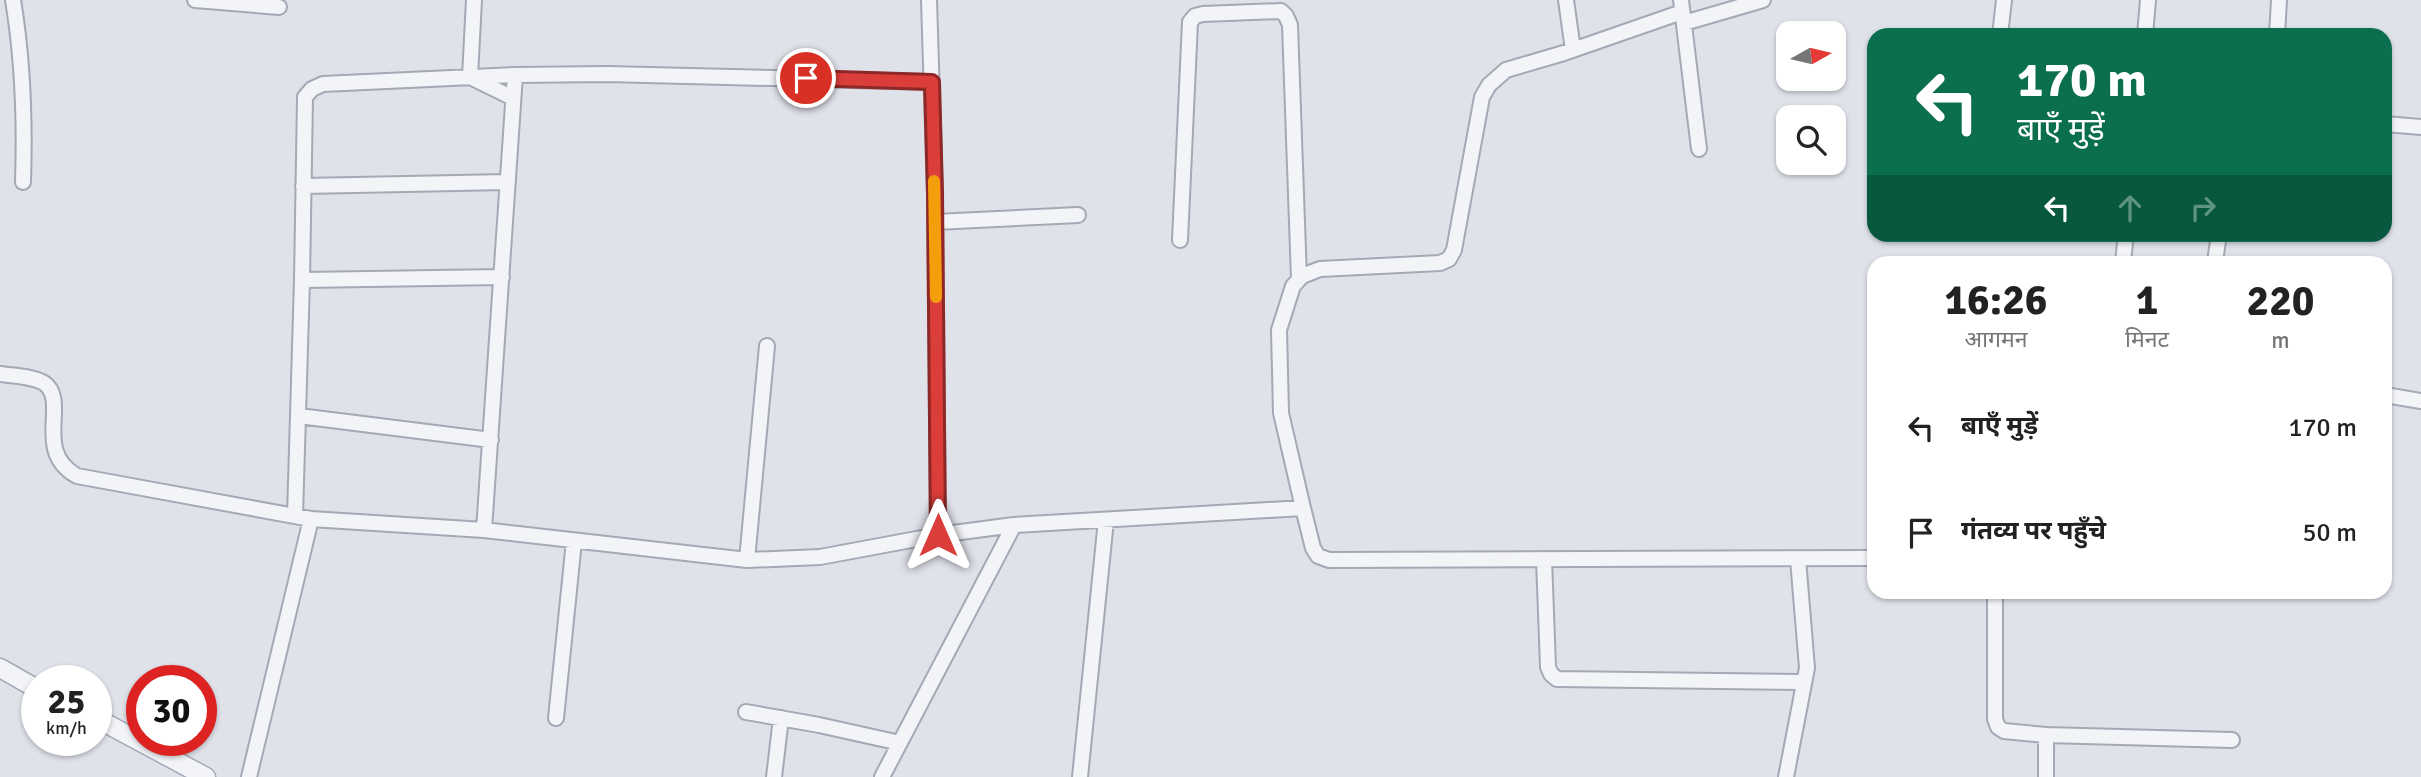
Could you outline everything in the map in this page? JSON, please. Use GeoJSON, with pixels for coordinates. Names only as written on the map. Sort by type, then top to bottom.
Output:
{"type":"FeatureCollection","features":[{"type":"Feature","properties":{"kind":"street"},"geometry":{"type":"LineString","coordinates":[[13,0],[22,76],[23,182]]}},
{"type":"Feature","properties":{"kind":"street"},"geometry":{"type":"LineString","coordinates":[[195,0],[279,6]]}},
{"type":"Feature","properties":{"kind":"street"},"geometry":{"type":"LineString","coordinates":[[470,76],[474,0]]}},
{"type":"Feature","properties":{"kind":"street"},"geometry":{"type":"LineString","coordinates":[[929,0],[935,222],[938,535]]}},
{"type":"Feature","properties":{"kind":"street"},"geometry":{"type":"LineString","coordinates":[[1566,0],[1573,50]]}},
{"type":"Feature","properties":{"kind":"street"},"geometry":{"type":"LineString","coordinates":[[1763,0],[1682,12],[1506,70],[1489,85],[1482,97],[1454,250],[1449,259],[1440,263],[1320,269],[1299,279],[1293,286],[1279,330],[1281,413],[1313,548],[1318,556],[1329,560],[1867,558]]}},
{"type":"Feature","properties":{"kind":"street"},"geometry":{"type":"LineString","coordinates":[[2001,28],[2004,0]]}},
{"type":"Feature","properties":{"kind":"street"},"geometry":{"type":"LineString","coordinates":[[2146,28],[2148,0]]}},
{"type":"Feature","properties":{"kind":"street"},"geometry":{"type":"LineString","coordinates":[[2277,28],[2279,0]]}},
{"type":"Feature","properties":{"kind":"street"},"geometry":{"type":"LineString","coordinates":[[1180,240],[1191,22],[1195,16],[1203,14],[1281,11],[1290,25],[1299,279]]}},
{"type":"Feature","properties":{"kind":"street"},"geometry":{"type":"LineString","coordinates":[[1682,12],[1699,149]]}},
{"type":"Feature","properties":{"kind":"street"},"geometry":{"type":"LineString","coordinates":[[295,516],[305,97],[312,89],[323,84],[353,81],[515,75],[620,74],[932,82]]}},
{"type":"Feature","properties":{"kind":"street"},"geometry":{"type":"LineString","coordinates":[[484,530],[515,75]]}},
{"type":"Feature","properties":{"kind":"street"},"geometry":{"type":"LineString","coordinates":[[470,76],[513,98]]}},
{"type":"Feature","properties":{"kind":"street"},"geometry":{"type":"LineString","coordinates":[[2392,125],[2421,127]]}},
{"type":"Feature","properties":{"kind":"street"},"geometry":{"type":"LineString","coordinates":[[303,186],[508,182]]}},
{"type":"Feature","properties":{"kind":"street"},"geometry":{"type":"LineString","coordinates":[[935,222],[1079,215]]}},
{"type":"Feature","properties":{"kind":"street"},"geometry":{"type":"LineString","coordinates":[[302,280],[502,277]]}},
{"type":"Feature","properties":{"kind":"street"},"geometry":{"type":"LineString","coordinates":[[747,559],[767,346]]}},
{"type":"Feature","properties":{"kind":"street"},"geometry":{"type":"LineString","coordinates":[[0,374],[43,383],[51,391],[54,448],[58,462],[77,476],[311,519],[484,530],[747,559],[820,556],[938,535],[1014,525],[1303,508]]}},
{"type":"Feature","properties":{"kind":"street"},"geometry":{"type":"LineString","coordinates":[[2392,396],[2421,401]]}},
{"type":"Feature","properties":{"kind":"street"},"geometry":{"type":"LineString","coordinates":[[299,416],[491,440]]}},
{"type":"Feature","properties":{"kind":"street"},"geometry":{"type":"LineString","coordinates":[[249,777],[311,519]]}},
{"type":"Feature","properties":{"kind":"street"},"geometry":{"type":"LineString","coordinates":[[1080,777],[1106,520]]}},
{"type":"Feature","properties":{"kind":"street"},"geometry":{"type":"LineString","coordinates":[[882,777],[1014,525]]}},
{"type":"Feature","properties":{"kind":"street"},"geometry":{"type":"LineString","coordinates":[[556,718],[573,541]]}},
{"type":"Feature","properties":{"kind":"street"},"geometry":{"type":"LineString","coordinates":[[1544,559],[1548,667],[1556,679],[1804,682]]}},
{"type":"Feature","properties":{"kind":"street"},"geometry":{"type":"LineString","coordinates":[[1786,777],[1807,668],[1798,559]]}},
{"type":"Feature","properties":{"kind":"street"},"geometry":{"type":"LineString","coordinates":[[1995,599],[1995,719],[1998,727],[2004,731],[2046,735],[2232,740]]}},
{"type":"Feature","properties":{"kind":"street"},"geometry":{"type":"LineString","coordinates":[[0,668],[21,680]]}},
{"type":"Feature","properties":{"kind":"street"},"geometry":{"type":"LineString","coordinates":[[746,712],[900,743]]}},
{"type":"Feature","properties":{"kind":"street"},"geometry":{"type":"LineString","coordinates":[[774,777],[781,718]]}},
{"type":"Feature","properties":{"kind":"street"},"geometry":{"type":"LineString","coordinates":[[112,727],[205,777]]}},
{"type":"Feature","properties":{"kind":"street"},"geometry":{"type":"LineString","coordinates":[[2046,735],[2046,777]]}},
{"type":"Feature","properties":{"kind":"slow traffic"},"geometry":{"type":"LineString","coordinates":[[934,181],[936,297]]}},
{"type":"Feature","properties":{"kind":"route"},"geometry":{"type":"LineString","coordinates":[[806,78],[932,82],[938,535]]}}]}
